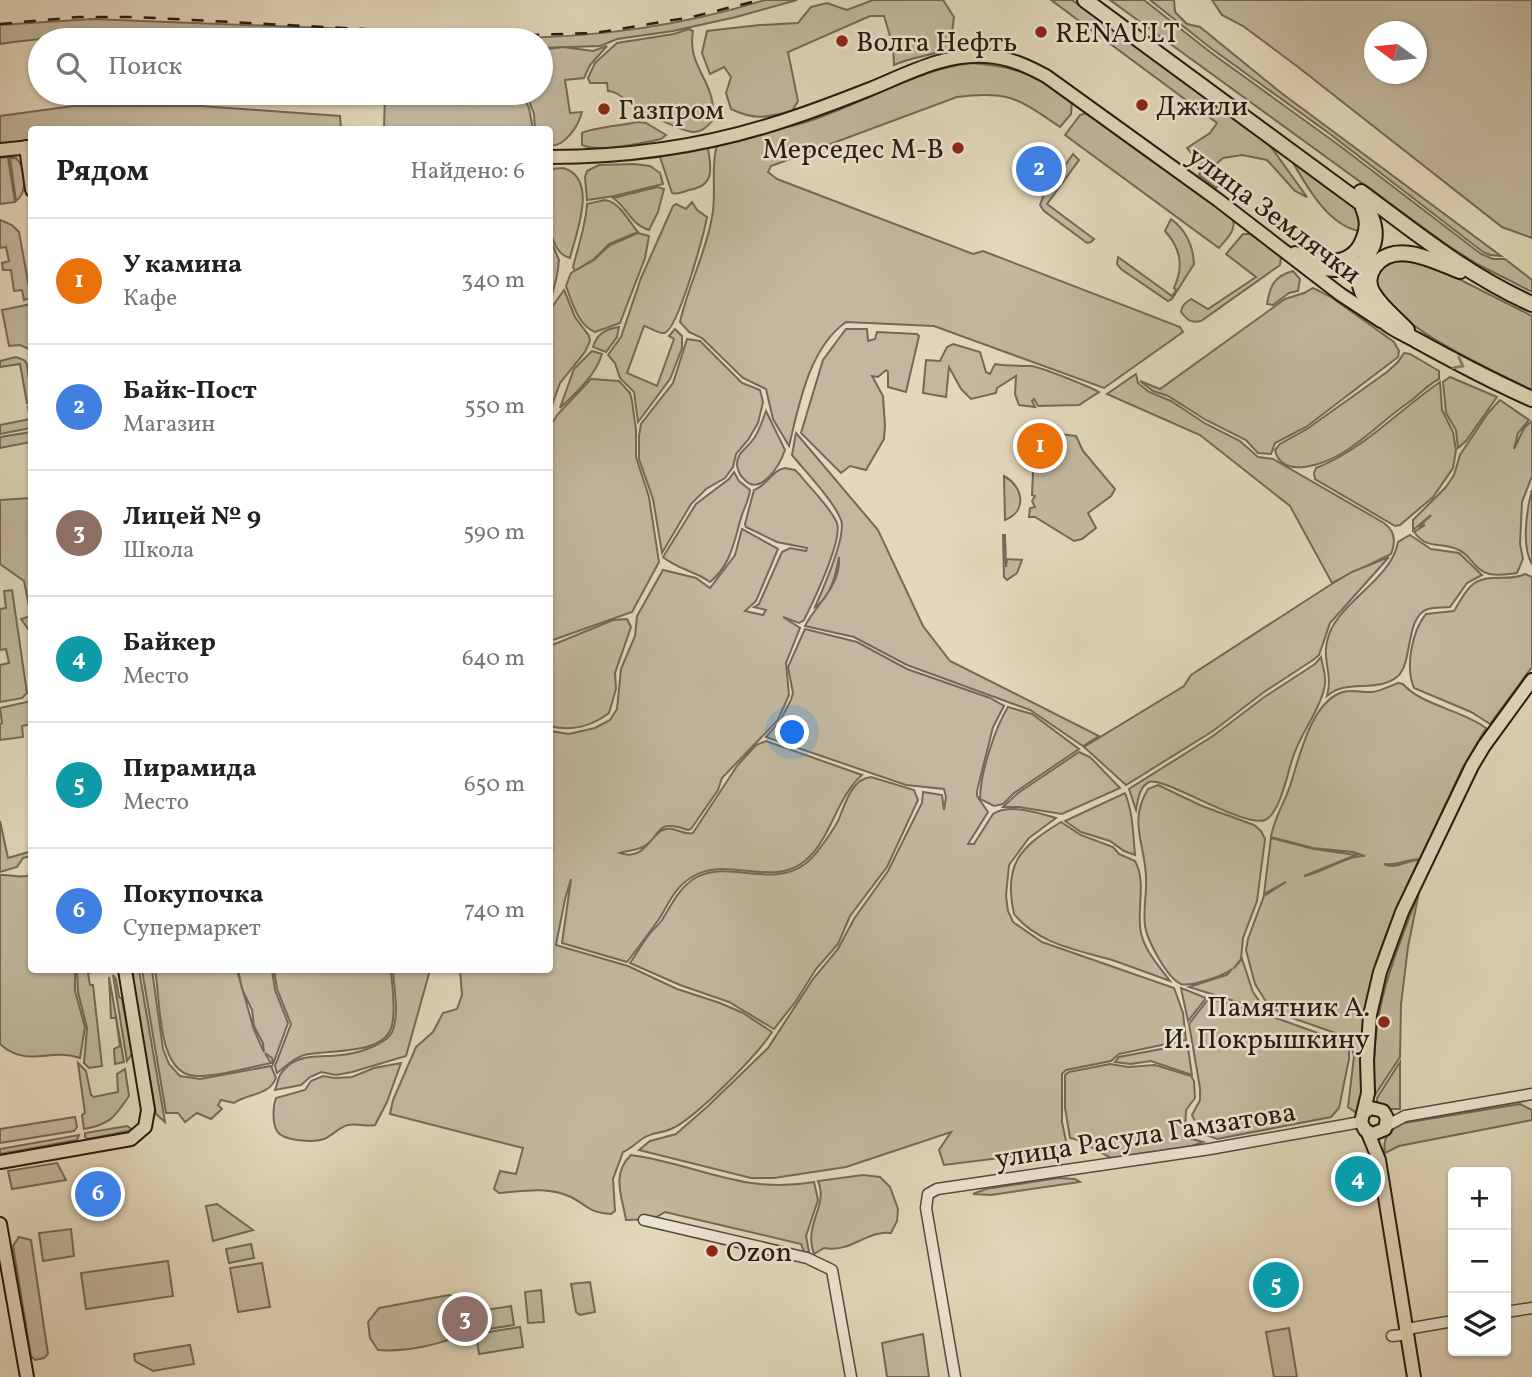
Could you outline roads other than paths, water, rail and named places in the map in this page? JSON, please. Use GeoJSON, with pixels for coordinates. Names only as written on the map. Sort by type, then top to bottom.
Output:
{"type":"FeatureCollection","features":[{"type":"Feature","properties":{"kind":"highway"},"geometry":{"type":"LineString","coordinates":[[1085,0],[1358,199],[1374,220],[1372,248],[1362,261],[1359,277],[1364,298],[1386,323]]}},
{"type":"Feature","properties":{"kind":"highway"},"geometry":{"type":"LineString","coordinates":[[1101,0],[1443,253],[1484,280],[1532,304]]}},
{"type":"Feature","properties":{"kind":"highway"},"geometry":{"type":"LineString","coordinates":[[1372,248],[1403,243],[1443,253]]}},
{"type":"Feature","properties":{"kind":"highway"},"geometry":{"type":"LineString","coordinates":[[1415,339],[1378,301],[1371,290],[1369,278],[1383,257],[1394,252],[1409,254],[1484,280]]}},
{"type":"Feature","properties":{"kind":"highway","name":"улица Землячки"},"geometry":{"type":"LineString","coordinates":[[1386,323],[1492,381],[1532,398]]}},
{"type":"Feature","properties":{"kind":"main road","name":"улица Землячки"},"geometry":{"type":"LineString","coordinates":[[553,157],[652,150],[757,128],[845,99],[925,66],[961,56],[988,56],[1020,63],[1046,76],[1215,198],[1340,294],[1386,323]]}},
{"type":"Feature","properties":{"kind":"main road"},"geometry":{"type":"LineString","coordinates":[[0,150],[28,147]]}},
{"type":"Feature","properties":{"kind":"main road"},"geometry":{"type":"LineString","coordinates":[[1281,248],[1322,261],[1333,261],[1352,255],[1358,249],[1366,228],[1366,219],[1358,199]]}},
{"type":"Feature","properties":{"kind":"main road"},"geometry":{"type":"LineString","coordinates":[[1307,268],[1336,270],[1362,261]]}},
{"type":"Feature","properties":{"kind":"main road"},"geometry":{"type":"LineString","coordinates":[[1414,1377],[1379,1160],[1364,1123],[1368,1078],[1367,1037],[1374,994],[1402,912],[1472,766],[1532,680]]}},
{"type":"Feature","properties":{"kind":"main road"},"geometry":{"type":"LineString","coordinates":[[0,1162],[131,1139],[145,1127],[148,1110],[125,973]]}},
{"type":"Feature","properties":{"kind":"main road"},"geometry":{"type":"LineString","coordinates":[[1368,1078],[1371,1095],[1387,1118],[1379,1160]]}},
{"type":"Feature","properties":{"kind":"main road"},"geometry":{"type":"LineString","coordinates":[[1364,1123],[1371,1108],[1381,1110]]}},
{"type":"Feature","properties":{"kind":"main road"},"geometry":{"type":"LineString","coordinates":[[1364,1123],[1377,1134],[1386,1128]]}},
{"type":"Feature","properties":{"kind":"main road"},"geometry":{"type":"LineString","coordinates":[[0,1224],[27,1377]]}},
{"type":"Feature","properties":{"kind":"street"},"geometry":{"type":"LineString","coordinates":[[1386,1128],[1405,1116],[1532,1094]]}},
{"type":"Feature","properties":{"kind":"street"},"geometry":{"type":"LineString","coordinates":[[1381,1110],[1405,1116]]}},
{"type":"Feature","properties":{"kind":"street","name":"улица Расула Гамзатова"},"geometry":{"type":"LineString","coordinates":[[955,1377],[926,1208],[928,1194],[937,1188],[1197,1151],[1364,1123]]}},
{"type":"Feature","properties":{"kind":"street"},"geometry":{"type":"LineString","coordinates":[[644,1220],[807,1258],[832,1270],[851,1377]]}},
{"type":"Feature","properties":{"kind":"street"},"geometry":{"type":"LineString","coordinates":[[1511,1311],[1532,1308]]}},
{"type":"Feature","properties":{"kind":"street"},"geometry":{"type":"LineString","coordinates":[[1392,1336],[1402,1335],[1407,1329],[1448,1322]]}},
{"type":"Feature","properties":{"kind":"railway"},"geometry":{"type":"LineString","coordinates":[[553,34],[595,33],[692,17],[760,0]]}},
{"type":"Feature","properties":{"kind":"railway"},"geometry":{"type":"LineString","coordinates":[[0,24],[78,17],[135,17],[344,28]]}},
{"type":"Feature","properties":{"kind":"place","name":"RENAULT"},"geometry":{"type":"Point","coordinates":[1041,32]}},
{"type":"Feature","properties":{"kind":"place","name":"Волга Нефть"},"geometry":{"type":"Point","coordinates":[842,41]}},
{"type":"Feature","properties":{"kind":"place","name":"Джили"},"geometry":{"type":"Point","coordinates":[1142,105]}},
{"type":"Feature","properties":{"kind":"place","name":"Газпром"},"geometry":{"type":"Point","coordinates":[604,109]}},
{"type":"Feature","properties":{"kind":"place","name":"Мерседес M-B"},"geometry":{"type":"Point","coordinates":[958,148]}},
{"type":"Feature","properties":{"kind":"place","name":"Байк-Пост"},"geometry":{"type":"Point","coordinates":[1039,169]}},
{"type":"Feature","properties":{"kind":"place","name":"У камина"},"geometry":{"type":"Point","coordinates":[1040,446]}},
{"type":"Feature","properties":{"kind":"place","name":"Памятник А. И. Покрышкину"},"geometry":{"type":"Point","coordinates":[1384,1022]}},
{"type":"Feature","properties":{"kind":"place","name":"Байкер"},"geometry":{"type":"Point","coordinates":[1358,1179]}},
{"type":"Feature","properties":{"kind":"place","name":"Покупочка"},"geometry":{"type":"Point","coordinates":[98,1194]}},
{"type":"Feature","properties":{"kind":"place","name":"Ozon"},"geometry":{"type":"Point","coordinates":[712,1251]}},
{"type":"Feature","properties":{"kind":"place","name":"Пирамида"},"geometry":{"type":"Point","coordinates":[1276,1285]}},
{"type":"Feature","properties":{"kind":"place","name":"Лицей № 9"},"geometry":{"type":"Point","coordinates":[465,1319]}}]}
